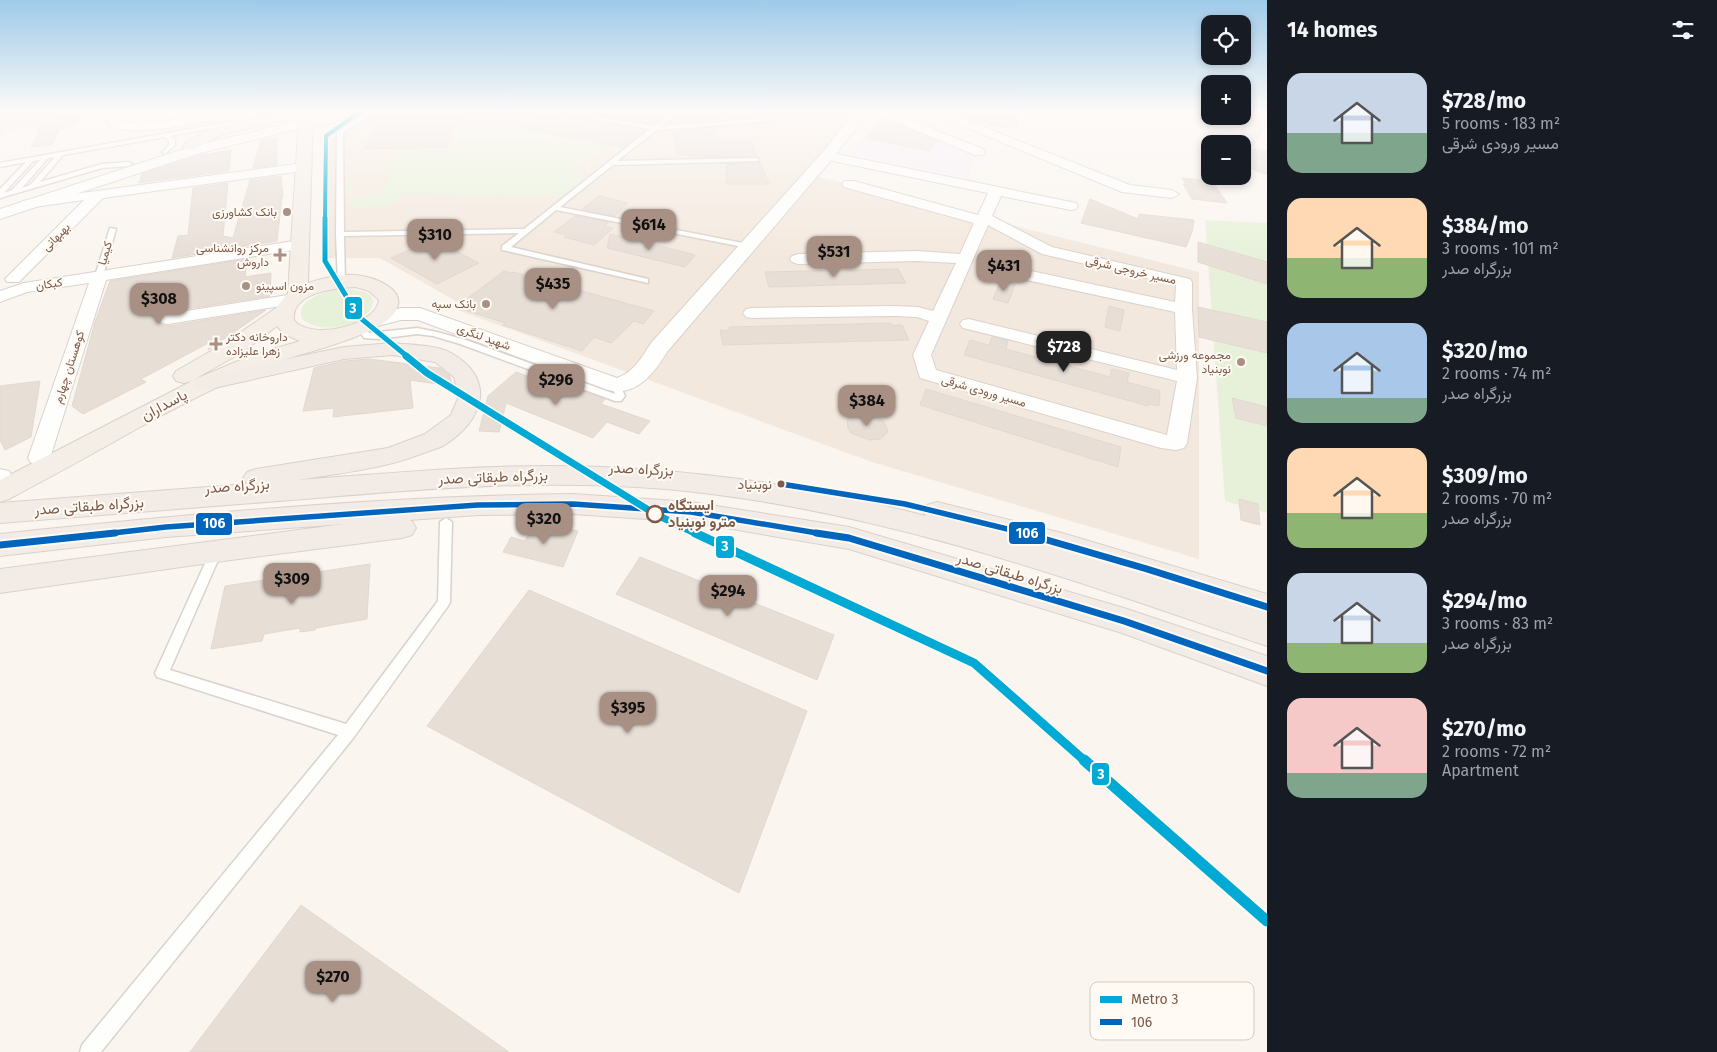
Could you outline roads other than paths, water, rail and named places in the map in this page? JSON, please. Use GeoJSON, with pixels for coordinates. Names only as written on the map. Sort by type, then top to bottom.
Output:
{"type":"FeatureCollection","features":[{"type":"Feature","properties":{"kind":"highway"},"geometry":{"type":"LineString","coordinates":[[178,490],[392,456],[434,440],[461,419],[470,396],[464,374],[441,356],[392,349],[344,354],[196,379]]}},
{"type":"Feature","properties":{"kind":"highway","name":"بزرگراه صدر"},"geometry":{"type":"LineString","coordinates":[[0,506],[178,490],[486,467],[577,465],[696,472],[853,494],[980,521],[1127,562],[1267,607]]}},
{"type":"Feature","properties":{"kind":"highway","name":"بزرگراه طبقاتی صدر"},"geometry":{"type":"LineString","coordinates":[[0,514],[459,477],[527,474],[581,475],[688,482],[826,505],[950,533],[1125,586],[1267,633]]}},
{"type":"Feature","properties":{"kind":"highway","name":"بزرگراه طبقاتی صدر"},"geometry":{"type":"LineString","coordinates":[[0,539],[453,496],[574,493],[631,495],[757,510],[859,531],[1018,575],[1267,657]]}},
{"type":"Feature","properties":{"kind":"highway"},"geometry":{"type":"LineString","coordinates":[[0,545],[166,527],[478,505],[573,504],[671,510],[849,538],[1124,621],[1267,671]]}},
{"type":"Feature","properties":{"kind":"highway"},"geometry":{"type":"LineString","coordinates":[[0,553],[164,542],[366,522],[572,518],[687,525],[842,551],[1124,621]]}},
{"type":"Feature","properties":{"kind":"highway"},"geometry":{"type":"LineString","coordinates":[[0,582],[216,551],[458,521]]}},
{"type":"Feature","properties":{"kind":"main road"},"geometry":{"type":"LineString","coordinates":[[0,205],[138,161]]}},
{"type":"Feature","properties":{"kind":"main road"},"geometry":{"type":"LineString","coordinates":[[0,214],[160,161]]}},
{"type":"Feature","properties":{"kind":"main road"},"geometry":{"type":"LineString","coordinates":[[304,161],[300,246],[292,302],[283,321],[290,329],[301,334],[317,337],[336,336],[354,332],[374,322],[386,311],[389,302],[387,294],[380,288]]}},
{"type":"Feature","properties":{"kind":"main road","name":"شهید لنگری"},"geometry":{"type":"LineString","coordinates":[[380,288],[418,307],[616,385],[635,380],[659,348],[823,161]]}},
{"type":"Feature","properties":{"kind":"main road","name":"پاسداران"},"geometry":{"type":"LineString","coordinates":[[0,481],[196,379],[310,289],[341,282],[363,282],[380,288]]}},
{"type":"Feature","properties":{"kind":"main road","name":"شهید لنگری"},"geometry":{"type":"LineString","coordinates":[[374,322],[418,307],[617,370],[625,369],[659,348]]}},
{"type":"Feature","properties":{"kind":"main road","name":"پاسداران"},"geometry":{"type":"LineString","coordinates":[[0,481],[39,458],[196,379],[336,336]]}},
{"type":"Feature","properties":{"kind":"street"},"geometry":{"type":"LineString","coordinates":[[852,161],[1071,206]]}},
{"type":"Feature","properties":{"kind":"street"},"geometry":{"type":"LineString","coordinates":[[1060,161],[1127,188],[1172,194]]}},
{"type":"Feature","properties":{"kind":"street"},"geometry":{"type":"LineString","coordinates":[[27,204],[304,167]]}},
{"type":"Feature","properties":{"kind":"street","name":"مسیر خروجی شرقی"},"geometry":{"type":"LineString","coordinates":[[849,184],[984,219],[1047,251],[1184,282],[1183,310],[1187,378],[1176,444]]}},
{"type":"Feature","properties":{"kind":"street","name":"مسیر ورودی شرقی"},"geometry":{"type":"LineString","coordinates":[[996,191],[922,355],[927,374],[1176,444]]}},
{"type":"Feature","properties":{"kind":"street","name":"بهبهانی"},"geometry":{"type":"LineString","coordinates":[[19,283],[98,195]]}},
{"type":"Feature","properties":{"kind":"street","name":"کبکان"},"geometry":{"type":"LineString","coordinates":[[0,297],[19,283],[99,276],[300,246]]}},
{"type":"Feature","properties":{"kind":"street"},"geometry":{"type":"LineString","coordinates":[[798,259],[918,256],[966,259]]}},
{"type":"Feature","properties":{"kind":"street"},"geometry":{"type":"LineString","coordinates":[[0,268],[19,283]]}},
{"type":"Feature","properties":{"kind":"street"},"geometry":{"type":"LineString","coordinates":[[998,269],[1183,310]]}},
{"type":"Feature","properties":{"kind":"street","name":"کوهستان چهارم"},"geometry":{"type":"LineString","coordinates":[[39,458],[99,276]]}},
{"type":"Feature","properties":{"kind":"street"},"geometry":{"type":"LineString","coordinates":[[168,319],[292,302]]}},
{"type":"Feature","properties":{"kind":"street"},"geometry":{"type":"LineString","coordinates":[[752,313],[894,310],[918,312],[939,318]]}},
{"type":"Feature","properties":{"kind":"street"},"geometry":{"type":"LineString","coordinates":[[969,324],[1187,378]]}},
{"type":"Feature","properties":{"kind":"lane"},"geometry":{"type":"LineString","coordinates":[[0,165],[24,161]]}},
{"type":"Feature","properties":{"kind":"lane"},"geometry":{"type":"LineString","coordinates":[[0,195],[30,161]]}},
{"type":"Feature","properties":{"kind":"lane"},"geometry":{"type":"LineString","coordinates":[[14,192],[42,161]]}},
{"type":"Feature","properties":{"kind":"lane"},"geometry":{"type":"LineString","coordinates":[[33,186],[54,161]]}},
{"type":"Feature","properties":{"kind":"lane"},"geometry":{"type":"LineString","coordinates":[[340,161],[341,282]]}},
{"type":"Feature","properties":{"kind":"lane"},"geometry":{"type":"LineString","coordinates":[[613,161],[505,248],[645,281]]}},
{"type":"Feature","properties":{"kind":"lane"},"geometry":{"type":"LineString","coordinates":[[611,163],[704,161]]}},
{"type":"Feature","properties":{"kind":"lane"},"geometry":{"type":"LineString","coordinates":[[0,175],[11,163]]}},
{"type":"Feature","properties":{"kind":"lane"},"geometry":{"type":"LineString","coordinates":[[0,195],[102,166],[129,164]]}},
{"type":"Feature","properties":{"kind":"lane"},"geometry":{"type":"LineString","coordinates":[[555,208],[748,246]]}},
{"type":"Feature","properties":{"kind":"lane","name":"کیمیا"},"geometry":{"type":"LineString","coordinates":[[99,276],[112,229]]}},
{"type":"Feature","properties":{"kind":"lane"},"geometry":{"type":"LineString","coordinates":[[340,234],[527,232]]}},
{"type":"Feature","properties":{"kind":"lane"},"geometry":{"type":"LineString","coordinates":[[374,322],[364,332],[366,336],[417,331],[434,334],[463,342],[618,398],[620,396],[616,385]]}},
{"type":"Feature","properties":{"kind":"lane"},"geometry":{"type":"LineString","coordinates":[[89,1052],[349,732],[444,602],[458,521]]}},
{"type":"Feature","properties":{"kind":"lane"},"geometry":{"type":"LineString","coordinates":[[216,551],[162,673],[349,732]]}},
{"type":"Feature","properties":{"kind":"metro line","name":"3"},"geometry":{"type":"LineString","coordinates":[[326,161],[325,261],[358,316],[427,373],[655,514],[974,663],[1267,921]]}},
{"type":"Feature","properties":{"kind":"place","name":"بانک کشاورزی"},"geometry":{"type":"Point","coordinates":[287,212]}},
{"type":"Feature","properties":{"kind":"place","name":"مرکز روانشناسی داروش"},"geometry":{"type":"Point","coordinates":[280,255]}},
{"type":"Feature","properties":{"kind":"place","name":"مزون اسپینو"},"geometry":{"type":"Point","coordinates":[246,286]}},
{"type":"Feature","properties":{"kind":"place","name":"بانک سپه"},"geometry":{"type":"Point","coordinates":[486,304]}},
{"type":"Feature","properties":{"kind":"place","name":"داروخانه دکتر زهرا علیزاده"},"geometry":{"type":"Point","coordinates":[216,344]}},
{"type":"Feature","properties":{"kind":"place","name":"مجموعه ورزشی نوبنیاد"},"geometry":{"type":"Point","coordinates":[1241,362]}},
{"type":"Feature","properties":{"kind":"place","name":"نوبنیاد"},"geometry":{"type":"Point","coordinates":[781,484]}},
{"type":"Feature","properties":{"kind":"place","name":"ایستگاه مترو نوبنیاد"},"geometry":{"type":"Point","coordinates":[655,514]}}]}
